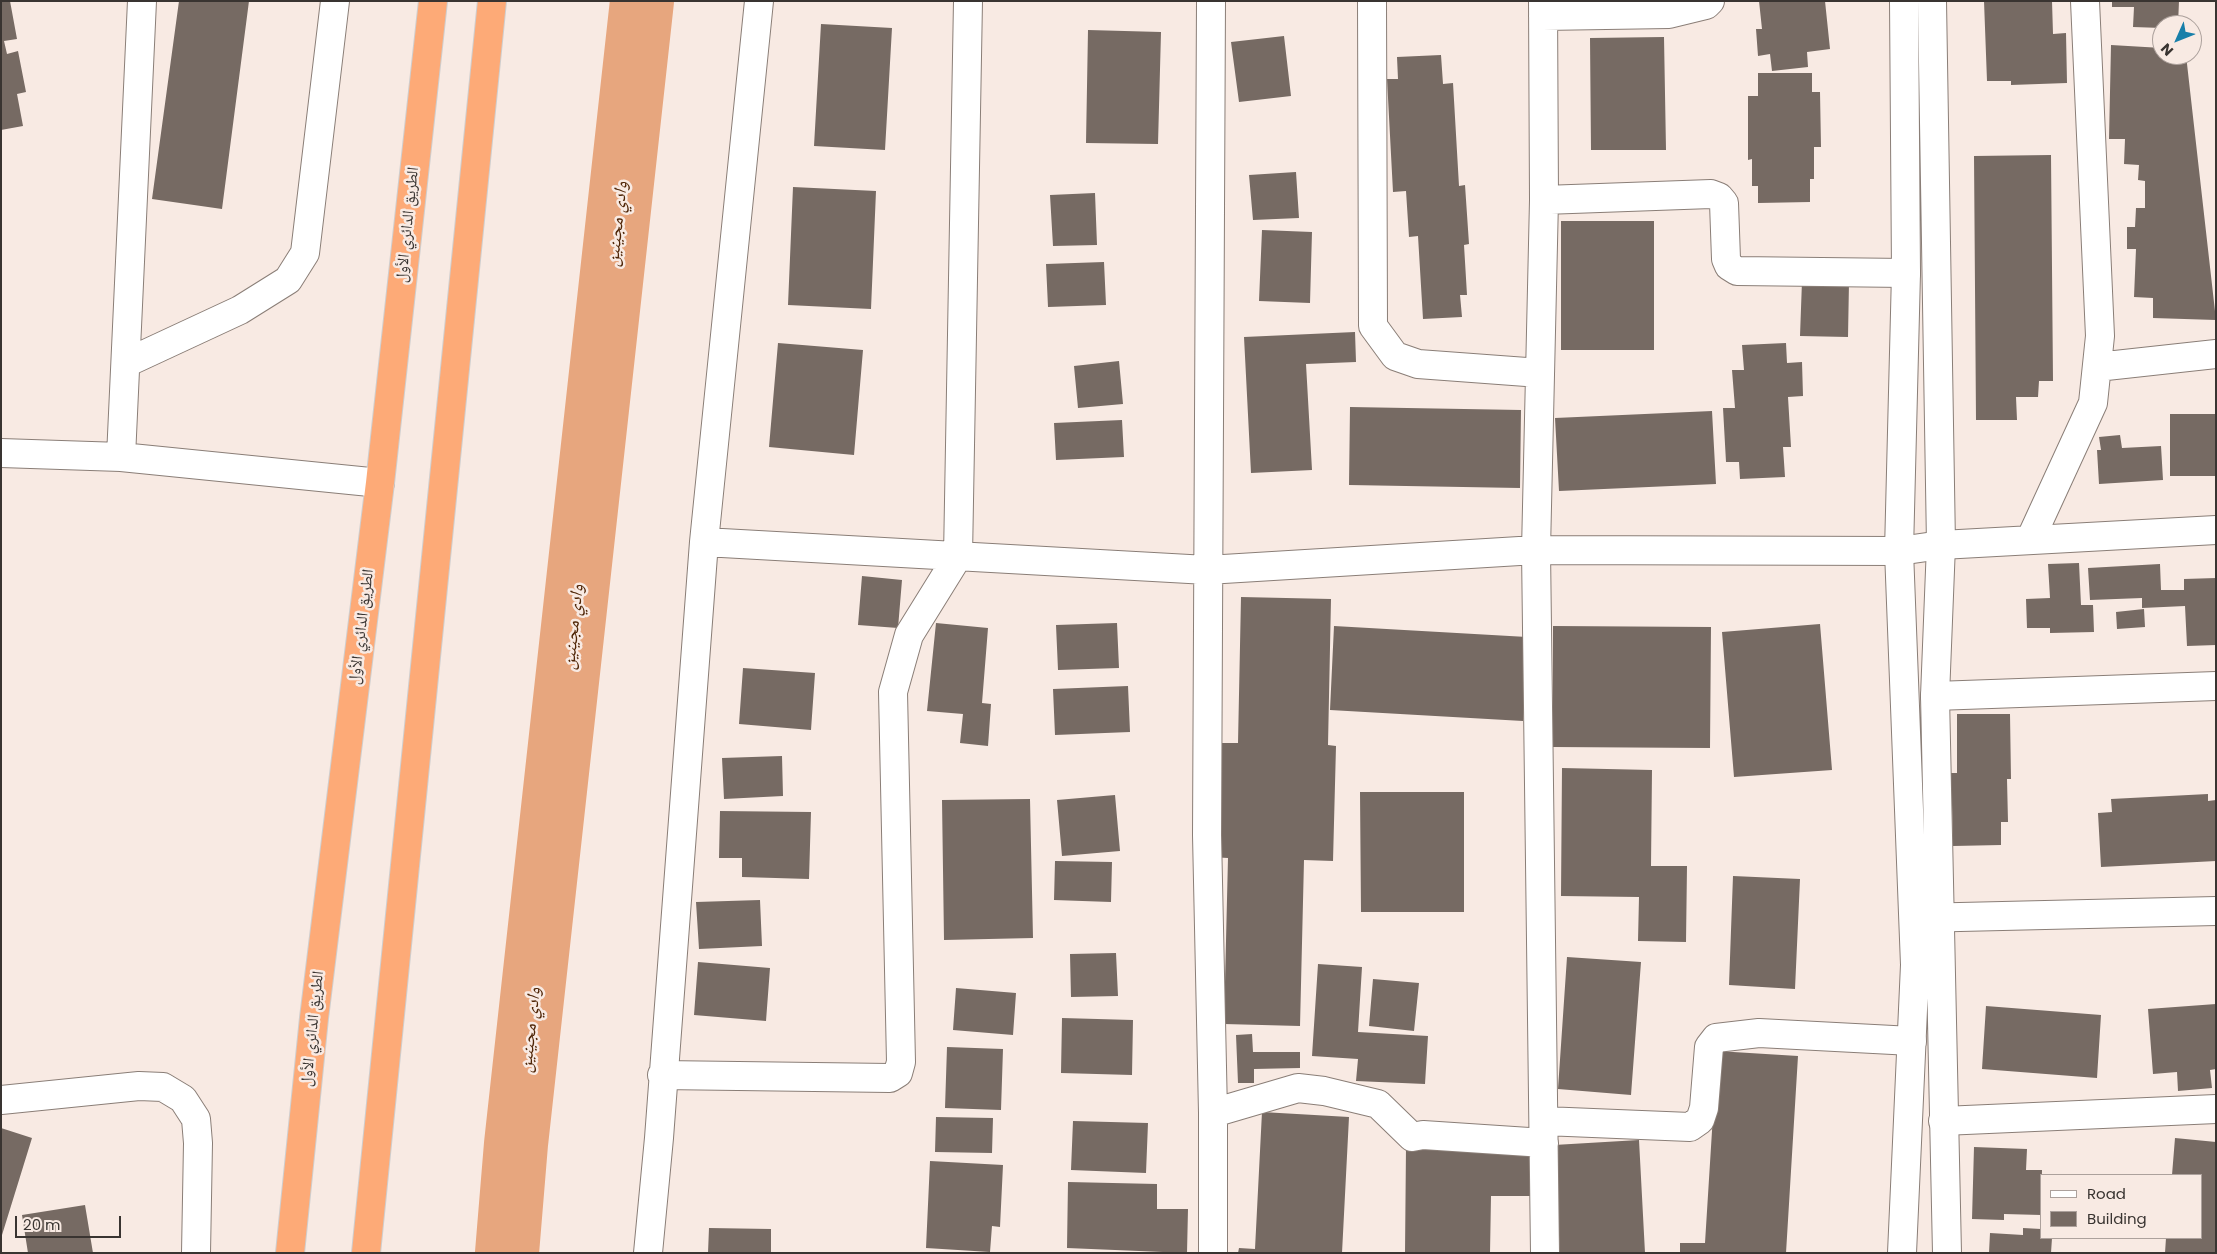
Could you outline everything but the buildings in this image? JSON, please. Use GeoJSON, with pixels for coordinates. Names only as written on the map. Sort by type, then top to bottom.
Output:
{"type":"FeatureCollection","features":[{"type":"Feature","properties":{"kind":"highway","name":"الطريق الدائري الأول"},"geometry":{"type":"LineString","coordinates":[[290,1253],[314,1018],[380,483],[433,1]]}},
{"type":"Feature","properties":{"kind":"highway"},"geometry":{"type":"LineString","coordinates":[[366,1253],[492,1]]}},
{"type":"Feature","properties":{"kind":"street"},"geometry":{"type":"LineString","coordinates":[[121,457],[142,1]]}},
{"type":"Feature","properties":{"kind":"street"},"geometry":{"type":"LineString","coordinates":[[126,363],[240,310],[288,280],[305,253],[335,1]]}},
{"type":"Feature","properties":{"kind":"street"},"geometry":{"type":"LineString","coordinates":[[648,1253],[704,542],[759,1]]}},
{"type":"Feature","properties":{"kind":"street"},"geometry":{"type":"LineString","coordinates":[[662,1075],[890,1078],[898,1073],[901,1062],[893,692],[909,635],[958,556],[968,1]]}},
{"type":"Feature","properties":{"kind":"street"},"geometry":{"type":"LineString","coordinates":[[1211,1],[1207,835],[1214,1113],[1213,1253]]}},
{"type":"Feature","properties":{"kind":"street"},"geometry":{"type":"LineString","coordinates":[[1372,1],[1373,326],[1395,356],[1418,364],[1540,372]]}},
{"type":"Feature","properties":{"kind":"street"},"geometry":{"type":"LineString","coordinates":[[1545,1253],[1536,550],[1544,200],[1543,9],[1669,14],[1706,5],[1710,1]]}},
{"type":"Feature","properties":{"kind":"street"},"geometry":{"type":"LineString","coordinates":[[1904,1],[1906,273],[1899,551],[1925,918],[1943,1121],[1947,1253]]}},
{"type":"Feature","properties":{"kind":"street"},"geometry":{"type":"LineString","coordinates":[[1902,1253],[1915,964],[1925,918],[1941,545],[1932,1]]}},
{"type":"Feature","properties":{"kind":"street"},"geometry":{"type":"LineString","coordinates":[[2030,540],[2093,403],[2097,367],[2100,336],[2085,1]]}},
{"type":"Feature","properties":{"kind":"street"},"geometry":{"type":"LineString","coordinates":[[1544,200],[1711,194],[1719,197],[1724,203],[1726,259],[1729,266],[1737,271],[1906,273]]}},
{"type":"Feature","properties":{"kind":"street"},"geometry":{"type":"LineString","coordinates":[[2097,367],[2216,354]]}},
{"type":"Feature","properties":{"kind":"street"},"geometry":{"type":"LineString","coordinates":[[1,453],[121,457],[380,483]]}},
{"type":"Feature","properties":{"kind":"street"},"geometry":{"type":"LineString","coordinates":[[704,542],[1207,570],[1536,550],[1899,551],[1941,545],[2216,530]]}},
{"type":"Feature","properties":{"kind":"street"},"geometry":{"type":"LineString","coordinates":[[1935,696],[2216,686]]}},
{"type":"Feature","properties":{"kind":"street"},"geometry":{"type":"LineString","coordinates":[[1925,918],[2216,911]]}},
{"type":"Feature","properties":{"kind":"street"},"geometry":{"type":"LineString","coordinates":[[1214,1113],[1298,1088],[1343,1094],[1378,1104],[1412,1137],[1422,1135],[1690,1127],[1700,1120],[1704,1108],[1709,1047],[1716,1038],[1728,1035],[1759,1033],[1912,1041]]}},
{"type":"Feature","properties":{"kind":"street"},"geometry":{"type":"LineString","coordinates":[[1,1100],[139,1086],[163,1087],[183,1099],[196,1119],[198,1143],[196,1253]]}},
{"type":"Feature","properties":{"kind":"street"},"geometry":{"type":"LineString","coordinates":[[1943,1121],[2216,1109]]}},
{"type":"Feature","properties":{"kind":"waterway","name":"وادي مجينين"},"geometry":{"type":"LineString","coordinates":[[507,1253],[516,1144],[642,1]]}}]}
